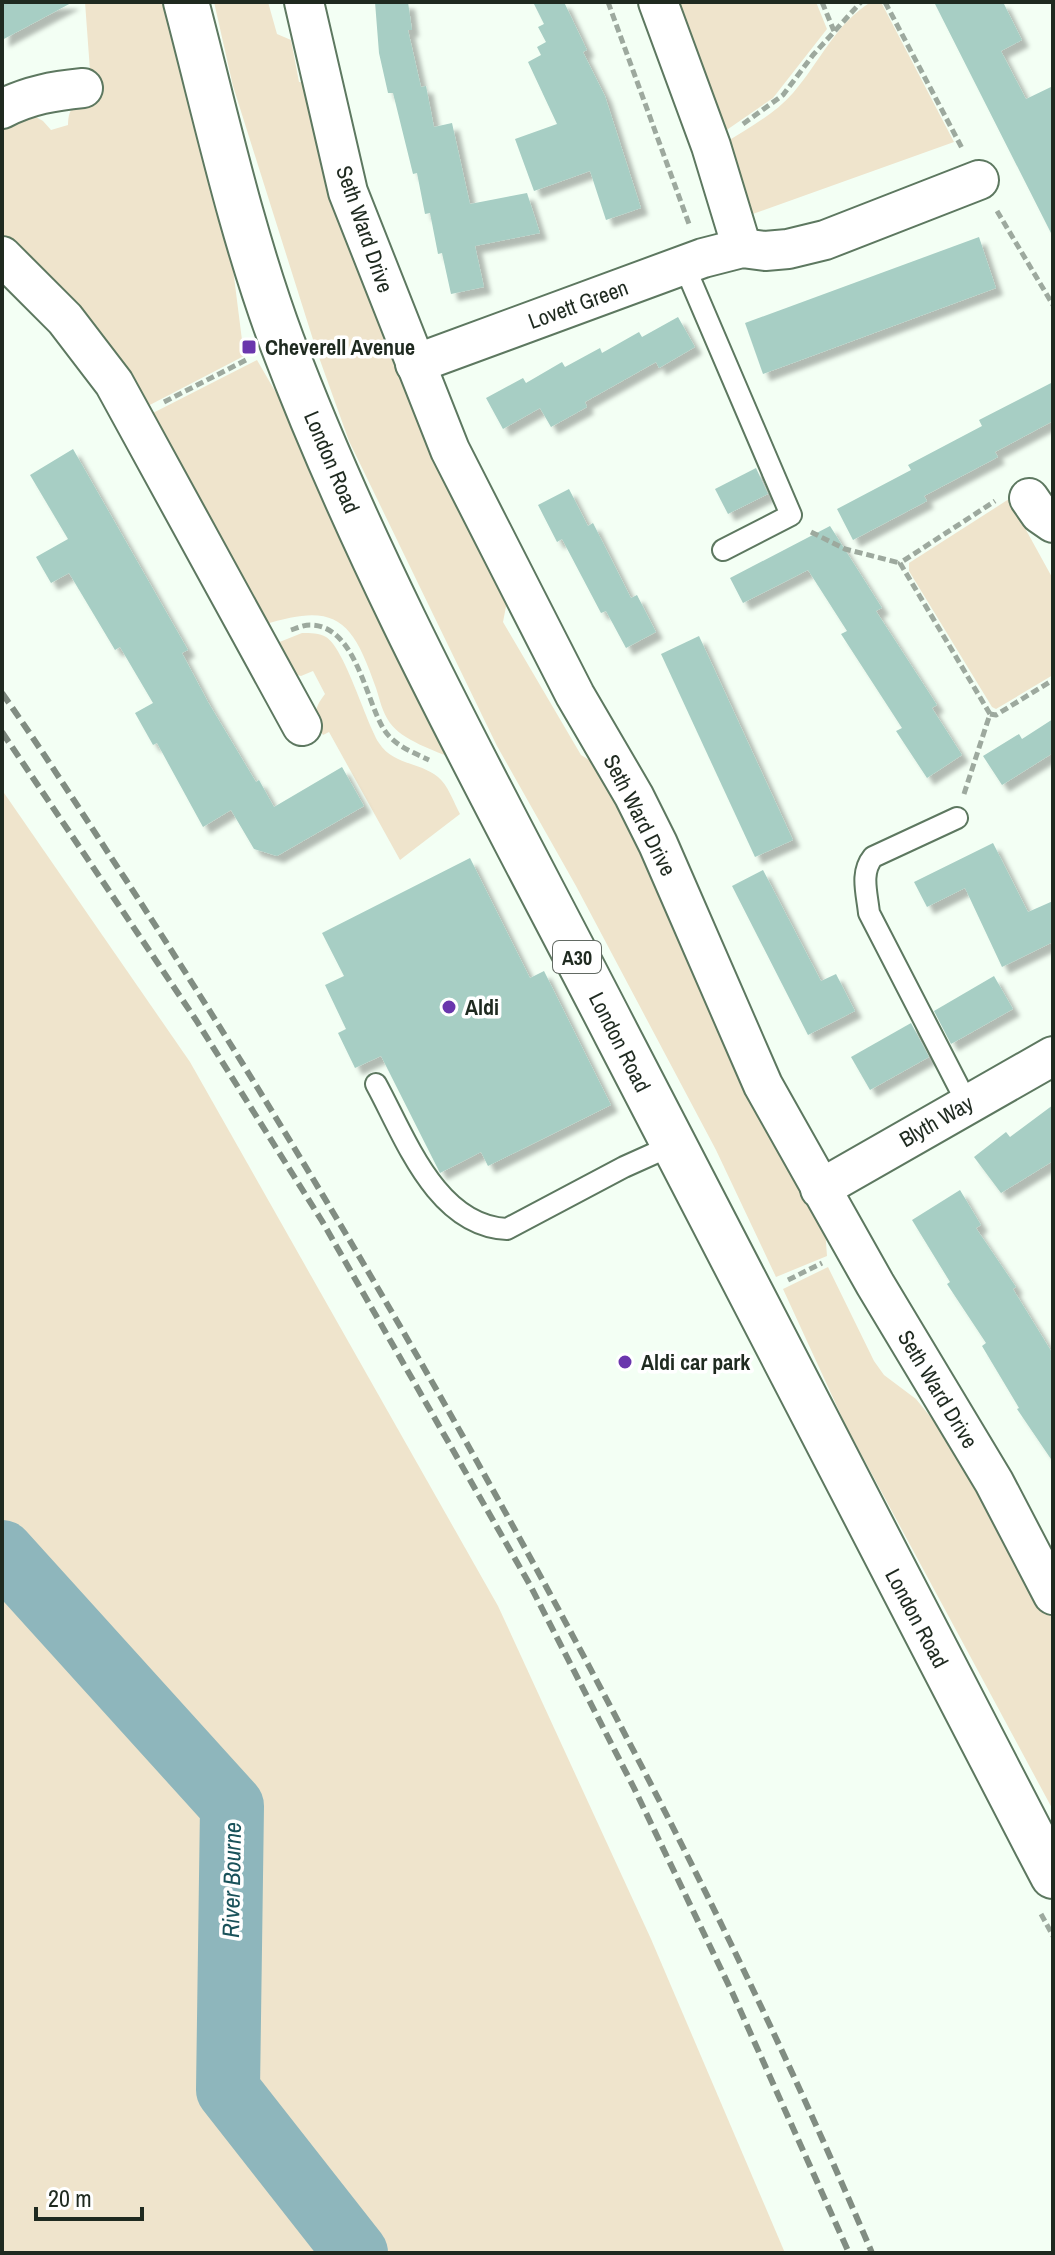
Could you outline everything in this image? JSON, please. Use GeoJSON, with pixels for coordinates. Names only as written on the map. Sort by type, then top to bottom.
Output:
{"type":"FeatureCollection","features":[{"type":"Feature","properties":{"kind":"highway","name":"London Road"},"geometry":{"type":"LineString","coordinates":[[186,2],[243,219],[282,342],[355,516],[793,1381],[1053,1876]]}},
{"type":"Feature","properties":{"kind":"street","name":"Seth Ward Drive"},"geometry":{"type":"LineString","coordinates":[[304,2],[348,192],[450,450],[575,695],[658,844],[763,1085],[820,1189],[994,1482],[1053,1595]]}},
{"type":"Feature","properties":{"kind":"street"},"geometry":{"type":"LineString","coordinates":[[658,2],[711,146],[742,248]]}},
{"type":"Feature","properties":{"kind":"street"},"geometry":{"type":"LineString","coordinates":[[2,109],[45,92],[83,88]]}},
{"type":"Feature","properties":{"kind":"street","name":"Lovett Green"},"geometry":{"type":"LineString","coordinates":[[415,364],[692,262],[742,248],[765,251],[788,249],[825,240],[979,180]]}},
{"type":"Feature","properties":{"kind":"street"},"geometry":{"type":"LineString","coordinates":[[2,256],[65,319],[114,383],[302,726]]}},
{"type":"Feature","properties":{"kind":"street","name":"Blyth Way"},"geometry":{"type":"LineString","coordinates":[[820,1189],[1053,1056]]}},
{"type":"Feature","properties":{"kind":"lane"},"geometry":{"type":"LineString","coordinates":[[692,262],[791,515],[723,550]]}},
{"type":"Feature","properties":{"kind":"lane"},"geometry":{"type":"LineString","coordinates":[[957,818],[873,857],[866,865],[865,878],[869,913],[967,1103]]}},
{"type":"Feature","properties":{"kind":"lane"},"geometry":{"type":"LineString","coordinates":[[376,1084],[429,1181],[445,1201],[479,1224],[492,1228],[507,1229],[624,1167],[673,1145]]}},
{"type":"Feature","properties":{"kind":"path"},"geometry":{"type":"LineString","coordinates":[[608,2],[692,262]]}},
{"type":"Feature","properties":{"kind":"path"},"geometry":{"type":"LineString","coordinates":[[822,2],[834,31]]}},
{"type":"Feature","properties":{"kind":"path"},"geometry":{"type":"LineString","coordinates":[[711,146],[783,95],[861,2]]}},
{"type":"Feature","properties":{"kind":"path"},"geometry":{"type":"LineString","coordinates":[[885,2],[979,180],[1053,305]]}},
{"type":"Feature","properties":{"kind":"path"},"geometry":{"type":"LineString","coordinates":[[135,417],[282,342]]}},
{"type":"Feature","properties":{"kind":"path"},"geometry":{"type":"LineString","coordinates":[[791,515],[795,524],[845,549],[900,563],[1026,507]]}},
{"type":"Feature","properties":{"kind":"path"},"geometry":{"type":"LineString","coordinates":[[900,563],[990,714],[957,818]]}},
{"type":"Feature","properties":{"kind":"path"},"geometry":{"type":"LineString","coordinates":[[990,714],[996,715],[1053,680]]}},
{"type":"Feature","properties":{"kind":"shaded area"},"geometry":{"type":"Polygon","coordinates":[[[85,2],[166,2],[228,229],[244,356],[144,408],[2,239],[2,121],[29,113],[51,130],[68,125],[74,107],[92,98],[85,2]]]}},
{"type":"Feature","properties":{"kind":"shaded area"},"geometry":{"type":"Polygon","coordinates":[[[214,2],[268,2],[277,34],[291,40],[299,82],[311,82],[508,596],[503,622],[581,755],[604,769],[825,1229],[827,1256],[776,1277],[716,1150],[576,886],[497,746],[349,441],[316,349],[233,86],[214,2]]]}},
{"type":"Feature","properties":{"kind":"shaded area"},"geometry":{"type":"Polygon","coordinates":[[[670,2],[816,2],[827,29],[773,98],[718,136],[670,2]]]}},
{"type":"Feature","properties":{"kind":"shaded area"},"geometry":{"type":"Polygon","coordinates":[[[871,2],[881,2],[954,142],[747,216],[722,145],[785,101],[847,21],[871,2]]]}},
{"type":"Feature","properties":{"kind":"shaded area"},"geometry":{"type":"Polygon","coordinates":[[[257,360],[293,422],[455,759],[411,740],[395,729],[383,710],[358,645],[338,622],[324,616],[308,615],[263,625],[149,415],[257,360]]]}},
{"type":"Feature","properties":{"kind":"shaded area"},"geometry":{"type":"Polygon","coordinates":[[[1009,499],[1053,579],[1053,675],[996,709],[909,571],[909,563],[1009,499]]]}},
{"type":"Feature","properties":{"kind":"shaded area"},"geometry":{"type":"Polygon","coordinates":[[[302,633],[321,635],[333,644],[379,743],[392,755],[442,780],[460,814],[400,860],[329,732],[323,735],[320,729],[316,709],[325,694],[313,671],[301,676],[293,674],[272,645],[302,633]]]}},
{"type":"Feature","properties":{"kind":"shaded area"},"geometry":{"type":"Polygon","coordinates":[[[2,790],[190,1062],[498,1606],[651,1939],[785,2253],[2,2253],[2,790]]]}},
{"type":"Feature","properties":{"kind":"shaded area"},"geometry":{"type":"Polygon","coordinates":[[[828,1267],[874,1361],[884,1375],[916,1399],[959,1452],[1053,1616],[1053,1810],[846,1426],[783,1289],[828,1267]]]}},
{"type":"Feature","properties":{"kind":"building"},"geometry":{"type":"Polygon","coordinates":[[[2,2],[73,2],[2,40],[2,2]]]}},
{"type":"Feature","properties":{"kind":"building"},"geometry":{"type":"Polygon","coordinates":[[[375,2],[408,2],[412,30],[408,30],[421,87],[426,86],[434,127],[452,123],[470,204],[527,193],[540,233],[475,246],[484,287],[451,294],[442,253],[438,254],[430,213],[425,214],[417,173],[413,174],[393,93],[388,93],[379,53],[375,2]]]}},
{"type":"Feature","properties":{"kind":"building"},"geometry":{"type":"Polygon","coordinates":[[[533,2],[564,2],[587,50],[583,52],[605,96],[641,208],[606,220],[590,171],[534,191],[515,139],[557,124],[528,62],[541,55],[537,47],[546,42],[538,27],[544,24],[533,2]]]}},
{"type":"Feature","properties":{"kind":"building"},"geometry":{"type":"Polygon","coordinates":[[[934,2],[1003,2],[1022,40],[1001,51],[1026,99],[1053,86],[1053,237],[934,2]]]}},
{"type":"Feature","properties":{"kind":"building"},"geometry":{"type":"Polygon","coordinates":[[[979,237],[996,288],[763,374],[745,323],[979,237]]]}},
{"type":"Feature","properties":{"kind":"building"},"geometry":{"type":"Polygon","coordinates":[[[678,317],[695,347],[659,368],[656,362],[585,402],[587,407],[551,427],[540,408],[503,429],[486,398],[523,378],[526,383],[562,362],[565,367],[600,348],[602,353],[639,332],[642,337],[678,317]]]}},
{"type":"Feature","properties":{"kind":"building"},"geometry":{"type":"Polygon","coordinates":[[[1053,382],[1053,421],[995,452],[998,457],[924,496],[927,501],[853,540],[837,509],[911,470],[908,465],[982,426],[979,420],[1053,382]]]}},
{"type":"Feature","properties":{"kind":"building"},"geometry":{"type":"Polygon","coordinates":[[[73,449],[188,650],[182,653],[208,702],[274,807],[342,767],[364,806],[277,856],[254,849],[231,810],[203,827],[157,743],[153,745],[135,713],[153,703],[120,647],[115,650],[69,573],[51,583],[36,557],[68,539],[30,475],[73,449]]]}},
{"type":"Feature","properties":{"kind":"building"},"geometry":{"type":"Polygon","coordinates":[[[756,468],[768,494],[728,514],[715,489],[756,468]]]}},
{"type":"Feature","properties":{"kind":"building"},"geometry":{"type":"Polygon","coordinates":[[[569,489],[588,526],[593,523],[631,598],[637,595],[656,632],[626,648],[606,611],[601,613],[562,539],[557,542],[538,505],[569,489]]]}},
{"type":"Feature","properties":{"kind":"building"},"geometry":{"type":"Polygon","coordinates":[[[830,526],[882,608],[876,611],[937,705],[932,708],[962,755],[927,778],[896,731],[902,728],[841,634],[847,631],[808,570],[743,603],[730,578],[830,526]]]}},
{"type":"Feature","properties":{"kind":"building"},"geometry":{"type":"Polygon","coordinates":[[[699,636],[793,840],[755,857],[661,654],[699,636]]]}},
{"type":"Feature","properties":{"kind":"building"},"geometry":{"type":"Polygon","coordinates":[[[1053,719],[1053,753],[1002,785],[983,756],[1019,734],[1022,739],[1053,719]]]}},
{"type":"Feature","properties":{"kind":"building"},"geometry":{"type":"Polygon","coordinates":[[[993,843],[1028,912],[1053,901],[1053,942],[1002,967],[965,888],[927,907],[914,882],[993,843]]]}},
{"type":"Feature","properties":{"kind":"building","name":"Aldi"},"geometry":{"type":"Polygon","coordinates":[[[470,858],[530,978],[544,971],[611,1105],[488,1166],[481,1152],[440,1173],[381,1056],[355,1068],[338,1033],[346,1029],[325,985],[344,976],[322,933],[470,858]]]}},
{"type":"Feature","properties":{"kind":"building"},"geometry":{"type":"Polygon","coordinates":[[[763,870],[821,981],[836,974],[855,1011],[808,1035],[732,886],[763,870]]]}},
{"type":"Feature","properties":{"kind":"building"},"geometry":{"type":"Polygon","coordinates":[[[994,976],[1013,1009],[951,1044],[934,1011],[994,976]]]}},
{"type":"Feature","properties":{"kind":"building"},"geometry":{"type":"Polygon","coordinates":[[[911,1023],[929,1057],[870,1090],[851,1057],[911,1023]]]}},
{"type":"Feature","properties":{"kind":"building"},"geometry":{"type":"Polygon","coordinates":[[[1053,1105],[1053,1161],[1001,1193],[974,1157],[1006,1132],[1010,1137],[1053,1105]]]}},
{"type":"Feature","properties":{"kind":"building"},"geometry":{"type":"Polygon","coordinates":[[[960,1190],[981,1225],[976,1228],[1016,1287],[1013,1289],[1053,1354],[1053,1462],[1017,1409],[982,1346],[986,1343],[947,1284],[950,1282],[912,1220],[960,1190]]]}},
{"type":"Feature","properties":{"kind":"waterway","name":"River Bourne"},"geometry":{"type":"LineString","coordinates":[[2,1552],[232,1806],[228,2090],[356,2253]]}},
{"type":"Feature","properties":{"kind":"railway"},"geometry":{"type":"LineString","coordinates":[[2,693],[251,1077],[371,1276],[506,1513],[618,1721],[725,1931],[872,2253]]}},
{"type":"Feature","properties":{"kind":"railway"},"geometry":{"type":"LineString","coordinates":[[2,732],[196,1020],[322,1221],[530,1585],[634,1788],[732,1992],[849,2253]]}},
{"type":"Feature","properties":{"kind":"place","name":"Cheverell Avenue"},"geometry":{"type":"Point","coordinates":[249,347]}},
{"type":"Feature","properties":{"kind":"place","name":"Aldi"},"geometry":{"type":"Point","coordinates":[449,1007]}},
{"type":"Feature","properties":{"kind":"place","name":"Aldi car park"},"geometry":{"type":"Point","coordinates":[625,1362]}}]}
